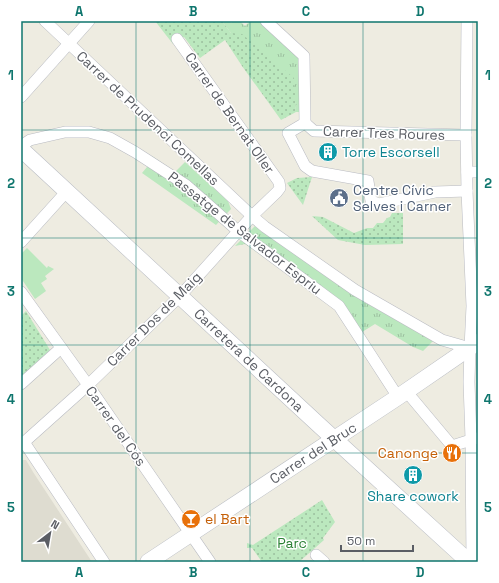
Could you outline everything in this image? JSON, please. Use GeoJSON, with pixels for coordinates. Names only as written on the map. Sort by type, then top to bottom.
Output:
{"type":"FeatureCollection","features":[{"type":"Feature","properties":{"kind":"main road","name":"Carretera de Cardona"},"geometry":{"type":"LineString","coordinates":[[24,150],[66,191],[469,562]]}},
{"type":"Feature","properties":{"kind":"main road","name":"Carrer del Bruc"},"geometry":{"type":"LineString","coordinates":[[148,562],[474,345]]}},
{"type":"Feature","properties":{"kind":"street","name":"Carrer de Prudenci Comellas"},"geometry":{"type":"LineString","coordinates":[[45,21],[252,216],[283,240],[354,290],[442,340],[474,345]]}},
{"type":"Feature","properties":{"kind":"street"},"geometry":{"type":"LineString","coordinates":[[21,97],[89,21]]}},
{"type":"Feature","properties":{"kind":"street"},"geometry":{"type":"LineString","coordinates":[[266,21],[304,56],[305,123],[288,133],[305,166],[312,171],[368,181],[371,201],[380,204],[435,192],[467,191]]}},
{"type":"Feature","properties":{"kind":"street"},"geometry":{"type":"LineString","coordinates":[[467,21],[466,135],[472,172],[467,191],[474,345],[475,438],[472,562]]}},
{"type":"Feature","properties":{"kind":"street","name":"Carrer de Bernat Oller"},"geometry":{"type":"LineString","coordinates":[[177,39],[279,182],[280,188]]}},
{"type":"Feature","properties":{"kind":"street","name":"Carrer Tres Roures"},"geometry":{"type":"LineString","coordinates":[[305,123],[314,131],[466,135]]}},
{"type":"Feature","properties":{"kind":"street","name":"Passatge de Salvador Espriu"},"geometry":{"type":"LineString","coordinates":[[24,150],[30,140],[65,132],[89,132],[110,138],[135,152],[186,185],[238,231],[340,306],[402,394]]}},
{"type":"Feature","properties":{"kind":"street","name":"Carrer Dos de Maig"},"geometry":{"type":"LineString","coordinates":[[23,444],[88,385],[180,296],[238,231],[280,188]]}},
{"type":"Feature","properties":{"kind":"street"},"geometry":{"type":"LineString","coordinates":[[21,242],[66,191]]}},
{"type":"Feature","properties":{"kind":"street","name":"Carrer del Cós"},"geometry":{"type":"LineString","coordinates":[[21,292],[25,306],[62,348],[210,562]]}},
{"type":"Feature","properties":{"kind":"street"},"geometry":{"type":"LineString","coordinates":[[21,384],[62,348]]}},
{"type":"Feature","properties":{"kind":"street"},"geometry":{"type":"LineString","coordinates":[[402,394],[452,446],[475,438]]}},
{"type":"Feature","properties":{"kind":"street"},"geometry":{"type":"LineString","coordinates":[[23,444],[104,562]]}},
{"type":"Feature","properties":{"kind":"shaded area"},"geometry":{"type":"Polygon","coordinates":[[[21,460],[26,460],[92,562],[21,562],[21,460]]]}},
{"type":"Feature","properties":{"kind":"green space"},"geometry":{"type":"Polygon","coordinates":[[[155,21],[222,21],[231,33],[242,34],[294,78],[296,112],[281,120],[225,40],[200,58],[184,37],[173,44],[155,21]]]}},
{"type":"Feature","properties":{"kind":"green space"},"geometry":{"type":"Polygon","coordinates":[[[222,21],[230,21],[231,23],[233,21],[240,21],[245,26],[250,21],[260,21],[300,56],[301,112],[296,112],[293,78],[231,33],[222,21]]]}},
{"type":"Feature","properties":{"kind":"green space"},"geometry":{"type":"Polygon","coordinates":[[[152,156],[175,172],[185,162],[228,201],[231,209],[216,225],[142,173],[147,167],[152,156]]]}},
{"type":"Feature","properties":{"kind":"green space"},"geometry":{"type":"Polygon","coordinates":[[[312,177],[303,205],[287,183],[297,178],[312,177]]]}},
{"type":"Feature","properties":{"kind":"green space"},"geometry":{"type":"Polygon","coordinates":[[[392,213],[403,213],[403,244],[365,245],[338,240],[312,216],[323,217],[354,233],[367,228],[373,228],[377,223],[383,223],[392,213]]]}},
{"type":"Feature","properties":{"kind":"green space"},"geometry":{"type":"Polygon","coordinates":[[[255,226],[331,280],[368,304],[433,341],[423,351],[413,347],[375,324],[354,337],[336,308],[329,302],[245,244],[235,246],[255,226]]]}},
{"type":"Feature","properties":{"kind":"green space"},"geometry":{"type":"Polygon","coordinates":[[[27,248],[47,268],[48,266],[54,269],[45,276],[47,279],[41,283],[46,291],[35,299],[21,278],[21,254],[27,248]]]}},
{"type":"Feature","properties":{"kind":"green space"},"geometry":{"type":"Polygon","coordinates":[[[26,311],[50,350],[21,377],[21,316],[26,311]]]}},
{"type":"Feature","properties":{"kind":"green space","name":"Parc"},"geometry":{"type":"Polygon","coordinates":[[[322,500],[335,522],[323,538],[324,540],[299,562],[262,562],[252,548],[247,548],[247,543],[253,545],[322,500]]]}},
{"type":"Feature","properties":{"kind":"place","name":"Torre Escorsell"},"geometry":{"type":"Point","coordinates":[328,152]}},
{"type":"Feature","properties":{"kind":"place","name":"Centre Cívic Selves i Carner"},"geometry":{"type":"Point","coordinates":[339,198]}},
{"type":"Feature","properties":{"kind":"place","name":"Canonge"},"geometry":{"type":"Point","coordinates":[452,453]}},
{"type":"Feature","properties":{"kind":"place","name":"Share cowork"},"geometry":{"type":"Point","coordinates":[413,475]}},
{"type":"Feature","properties":{"kind":"place","name":"el Bart"},"geometry":{"type":"Point","coordinates":[191,519]}}]}
